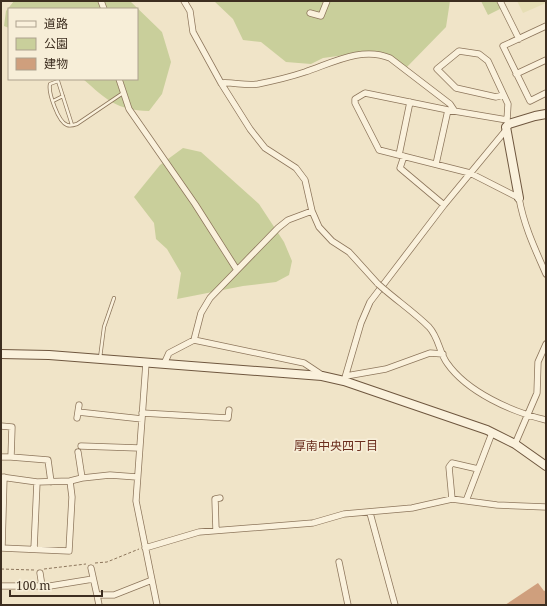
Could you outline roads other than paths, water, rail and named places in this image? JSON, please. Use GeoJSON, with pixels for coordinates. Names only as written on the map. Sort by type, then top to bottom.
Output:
{"type":"FeatureCollection","features":[{"type":"Feature","properties":{"kind":"street"},"geometry":{"type":"LineString","coordinates":[[184,1],[190,11],[193,32],[221,83],[259,141],[272,153],[289,162],[300,174],[307,188],[312,211],[319,227],[325,235],[349,252],[378,284],[430,328],[436,337],[442,354],[451,369],[483,396],[528,415],[546,420]]}},
{"type":"Feature","properties":{"kind":"street"},"geometry":{"type":"LineString","coordinates":[[310,13],[321,16],[327,1]]}},
{"type":"Feature","properties":{"kind":"street"},"geometry":{"type":"LineString","coordinates":[[500,1],[519,39]]}},
{"type":"Feature","properties":{"kind":"street"},"geometry":{"type":"LineString","coordinates":[[546,26],[503,46],[530,102],[546,94]]}},
{"type":"Feature","properties":{"kind":"street"},"geometry":{"type":"LineString","coordinates":[[503,95],[496,97],[456,88],[437,69],[459,51],[479,54],[488,61],[508,104],[507,125],[522,216],[530,240],[546,274]]}},
{"type":"Feature","properties":{"kind":"street"},"geometry":{"type":"LineString","coordinates":[[221,83],[254,84],[304,72],[336,59],[378,54],[390,58],[444,99],[451,110],[436,164]]}},
{"type":"Feature","properties":{"kind":"street"},"geometry":{"type":"LineString","coordinates":[[516,74],[546,60]]}},
{"type":"Feature","properties":{"kind":"street"},"geometry":{"type":"LineString","coordinates":[[119,80],[129,109],[140,127],[195,204],[237,270]]}},
{"type":"Feature","properties":{"kind":"street"},"geometry":{"type":"LineString","coordinates":[[520,198],[470,173],[379,150],[355,103],[355,99],[365,93],[451,110],[507,125],[534,116],[546,114]]}},
{"type":"Feature","properties":{"kind":"street"},"geometry":{"type":"LineString","coordinates":[[410,102],[400,168],[444,205]]}},
{"type":"Feature","properties":{"kind":"street"},"geometry":{"type":"LineString","coordinates":[[345,378],[361,323],[370,302],[507,125]]}},
{"type":"Feature","properties":{"kind":"street"},"geometry":{"type":"LineString","coordinates":[[194,340],[199,319],[205,306],[237,270],[278,228],[288,220],[312,211]]}},
{"type":"Feature","properties":{"kind":"street"},"geometry":{"type":"LineString","coordinates":[[164,364],[169,353],[194,340],[304,363],[322,376]]}},
{"type":"Feature","properties":{"kind":"street"},"geometry":{"type":"LineString","coordinates":[[515,444],[537,393],[538,362],[546,344]]}},
{"type":"Feature","properties":{"kind":"street"},"geometry":{"type":"LineString","coordinates":[[345,378],[386,369],[430,353],[442,354]]}},
{"type":"Feature","properties":{"kind":"street"},"geometry":{"type":"LineString","coordinates":[[1,354],[30,354],[345,378],[492,433],[515,444],[546,465]]}},
{"type":"Feature","properties":{"kind":"street"},"geometry":{"type":"LineString","coordinates":[[146,363],[136,501],[157,605]]}},
{"type":"Feature","properties":{"kind":"street"},"geometry":{"type":"LineString","coordinates":[[77,418],[79,405]]}},
{"type":"Feature","properties":{"kind":"street"},"geometry":{"type":"LineString","coordinates":[[78,412],[142,416],[228,418],[229,410]]}},
{"type":"Feature","properties":{"kind":"street"},"geometry":{"type":"LineString","coordinates":[[1,426],[12,426],[11,457]]}},
{"type":"Feature","properties":{"kind":"street"},"geometry":{"type":"LineString","coordinates":[[466,501],[492,433]]}},
{"type":"Feature","properties":{"kind":"street"},"geometry":{"type":"LineString","coordinates":[[82,478],[80,449],[139,448]]}},
{"type":"Feature","properties":{"kind":"street"},"geometry":{"type":"LineString","coordinates":[[1,457],[48,460],[52,482]]}},
{"type":"Feature","properties":{"kind":"street"},"geometry":{"type":"LineString","coordinates":[[452,499],[449,467],[452,463],[478,469]]}},
{"type":"Feature","properties":{"kind":"street"},"geometry":{"type":"LineString","coordinates":[[70,481],[72,497],[69,551],[2,548],[3,477],[37,482],[52,482],[110,475],[137,477]]}},
{"type":"Feature","properties":{"kind":"street"},"geometry":{"type":"LineString","coordinates":[[34,549],[37,482]]}},
{"type":"Feature","properties":{"kind":"street"},"geometry":{"type":"LineString","coordinates":[[216,530],[215,499],[220,498]]}},
{"type":"Feature","properties":{"kind":"street"},"geometry":{"type":"LineString","coordinates":[[145,548],[188,534],[216,530],[313,523],[344,514],[360,512],[370,513],[412,508],[452,499],[525,508],[546,507]]}},
{"type":"Feature","properties":{"kind":"street"},"geometry":{"type":"LineString","coordinates":[[370,513],[395,605]]}},
{"type":"Feature","properties":{"kind":"street"},"geometry":{"type":"LineString","coordinates":[[339,562],[348,597],[346,604]]}},
{"type":"Feature","properties":{"kind":"street"},"geometry":{"type":"LineString","coordinates":[[90,568],[99,605]]}},
{"type":"Feature","properties":{"kind":"street"},"geometry":{"type":"LineString","coordinates":[[40,571],[42,586]]}},
{"type":"Feature","properties":{"kind":"street"},"geometry":{"type":"LineString","coordinates":[[1,586],[42,586],[93,579]]}},
{"type":"Feature","properties":{"kind":"street"},"geometry":{"type":"LineString","coordinates":[[97,595],[114,595],[152,580]]}},
{"type":"Feature","properties":{"kind":"lane"},"geometry":{"type":"LineString","coordinates":[[72,125],[58,81],[50,84],[52,101],[65,124],[72,125],[123,93]]}},
{"type":"Feature","properties":{"kind":"lane"},"geometry":{"type":"LineString","coordinates":[[52,101],[63,96]]}},
{"type":"Feature","properties":{"kind":"lane"},"geometry":{"type":"LineString","coordinates":[[100,359],[104,327],[114,298]]}},
{"type":"Feature","properties":{"kind":"district","name":"厚南中央四丁目"},"geometry":{"type":"Point","coordinates":[336,445]}}]}
